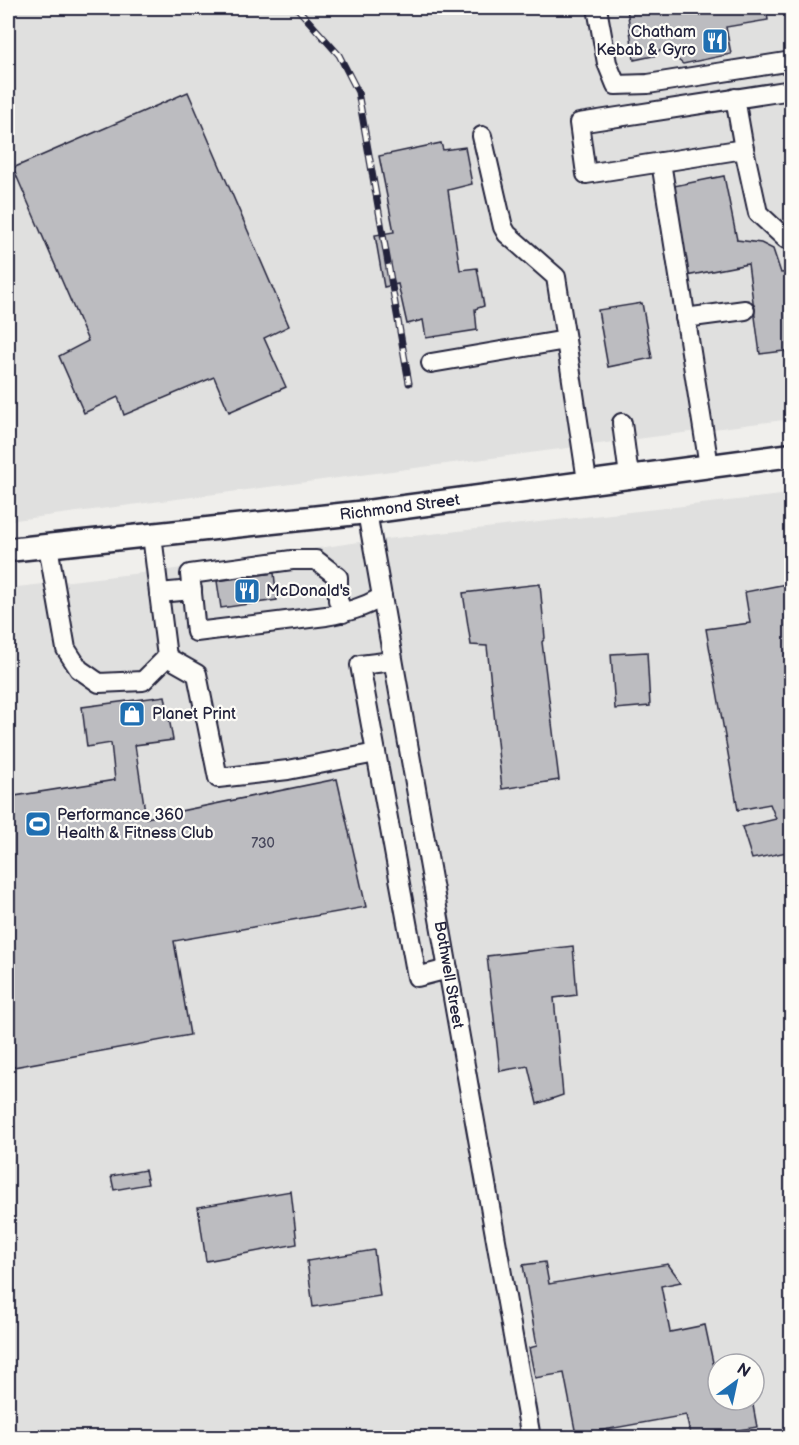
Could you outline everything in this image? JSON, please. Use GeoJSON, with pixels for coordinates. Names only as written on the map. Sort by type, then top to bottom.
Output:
{"type":"FeatureCollection","features":[{"type":"Feature","properties":{"kind":"main road","name":"Richmond Street"},"geometry":{"type":"LineString","coordinates":[[8,550],[367,512],[792,455]]}},
{"type":"Feature","properties":{"kind":"street"},"geometry":{"type":"LineString","coordinates":[[597,8],[607,63],[616,85],[648,84],[792,61]]}},
{"type":"Feature","properties":{"kind":"street"},"geometry":{"type":"LineString","coordinates":[[744,149],[586,174],[579,123],[792,90]]}},
{"type":"Feature","properties":{"kind":"street"},"geometry":{"type":"LineString","coordinates":[[735,98],[758,213],[786,239],[792,238]]}},
{"type":"Feature","properties":{"kind":"street"},"geometry":{"type":"LineString","coordinates":[[482,136],[503,227],[507,234],[556,277],[587,482]]}},
{"type":"Feature","properties":{"kind":"street"},"geometry":{"type":"LineString","coordinates":[[661,162],[709,466]]}},
{"type":"Feature","properties":{"kind":"street"},"geometry":{"type":"LineString","coordinates":[[685,318],[745,310]]}},
{"type":"Feature","properties":{"kind":"street"},"geometry":{"type":"LineString","coordinates":[[431,363],[566,340]]}},
{"type":"Feature","properties":{"kind":"street"},"geometry":{"type":"LineString","coordinates":[[622,423],[629,476]]}},
{"type":"Feature","properties":{"kind":"street","name":"Bothwell Street"},"geometry":{"type":"LineString","coordinates":[[367,512],[531,1437]]}},
{"type":"Feature","properties":{"kind":"street"},"geometry":{"type":"LineString","coordinates":[[152,535],[167,657]]}},
{"type":"Feature","properties":{"kind":"street"},"geometry":{"type":"LineString","coordinates":[[48,546],[66,649],[79,669],[99,684],[143,681],[167,657]]}},
{"type":"Feature","properties":{"kind":"street"},"geometry":{"type":"LineString","coordinates":[[159,592],[191,582],[292,560],[316,560],[338,578],[339,600],[343,613]]}},
{"type":"Feature","properties":{"kind":"street"},"geometry":{"type":"LineString","coordinates":[[191,582],[196,632],[343,613],[358,610],[382,597]]}},
{"type":"Feature","properties":{"kind":"street"},"geometry":{"type":"LineString","coordinates":[[167,657],[197,674],[218,778],[288,770],[376,753]]}},
{"type":"Feature","properties":{"kind":"street"},"geometry":{"type":"LineString","coordinates":[[393,661],[360,665],[417,976],[448,969]]}},
{"type":"Feature","properties":{"kind":"shaded area"},"geometry":{"type":"Polygon","coordinates":[[[8,8],[791,8],[791,419],[8,521],[8,8]]]}},
{"type":"Feature","properties":{"kind":"shaded area"},"geometry":{"type":"Polygon","coordinates":[[[791,494],[791,1437],[8,1437],[8,588],[168,570],[359,542],[791,494]]]}},
{"type":"Feature","properties":{"kind":"building"},"geometry":{"type":"Polygon","coordinates":[[[627,8],[766,8],[768,20],[726,27],[731,54],[683,64],[666,50],[657,51],[658,55],[634,60],[627,8]]]}},
{"type":"Feature","properties":{"kind":"building"},"geometry":{"type":"Polygon","coordinates":[[[188,92],[289,326],[264,338],[286,387],[229,412],[214,377],[124,415],[118,397],[84,413],[59,356],[88,341],[13,168],[188,92]]]}},
{"type":"Feature","properties":{"kind":"building"},"geometry":{"type":"Polygon","coordinates":[[[441,143],[443,150],[465,147],[472,184],[448,190],[460,270],[477,268],[484,306],[475,309],[477,330],[426,338],[423,320],[407,324],[398,284],[384,287],[375,235],[394,232],[379,156],[441,143]]]}},
{"type":"Feature","properties":{"kind":"building"},"geometry":{"type":"Polygon","coordinates":[[[724,176],[737,240],[761,243],[773,249],[781,273],[792,272],[792,350],[760,354],[748,264],[686,276],[669,187],[724,176]]]}},
{"type":"Feature","properties":{"kind":"building"},"geometry":{"type":"Polygon","coordinates":[[[642,303],[652,358],[608,367],[598,310],[642,303]]]}},
{"type":"Feature","properties":{"kind":"building","name":"McDonald's"},"geometry":{"type":"Polygon","coordinates":[[[274,573],[277,600],[221,608],[217,581],[274,573]]]}},
{"type":"Feature","properties":{"kind":"building"},"geometry":{"type":"Polygon","coordinates":[[[792,583],[792,851],[752,859],[742,827],[776,819],[770,804],[738,810],[706,629],[750,623],[745,592],[792,583]]]}},
{"type":"Feature","properties":{"kind":"building"},"geometry":{"type":"Polygon","coordinates":[[[540,584],[545,638],[542,642],[559,780],[502,789],[487,646],[471,645],[463,593],[540,584]]]}},
{"type":"Feature","properties":{"kind":"building"},"geometry":{"type":"Polygon","coordinates":[[[647,652],[650,706],[615,709],[611,654],[647,652]]]}},
{"type":"Feature","properties":{"kind":"building"},"geometry":{"type":"Polygon","coordinates":[[[165,696],[173,740],[135,745],[146,818],[337,779],[366,907],[174,941],[190,1035],[8,1068],[8,797],[115,780],[111,743],[87,747],[82,707],[165,696]]]}},
{"type":"Feature","properties":{"kind":"building"},"geometry":{"type":"Polygon","coordinates":[[[573,946],[577,995],[554,998],[563,1095],[537,1104],[528,1066],[500,1071],[487,956],[573,946]]]}},
{"type":"Feature","properties":{"kind":"building"},"geometry":{"type":"Polygon","coordinates":[[[145,1170],[148,1184],[114,1190],[111,1176],[145,1170]]]}},
{"type":"Feature","properties":{"kind":"building"},"geometry":{"type":"Polygon","coordinates":[[[291,1191],[297,1244],[206,1261],[198,1207],[291,1191]]]}},
{"type":"Feature","properties":{"kind":"building"},"geometry":{"type":"Polygon","coordinates":[[[374,1250],[380,1296],[313,1307],[307,1261],[374,1250]]]}},
{"type":"Feature","properties":{"kind":"building"},"geometry":{"type":"Polygon","coordinates":[[[545,1262],[549,1284],[668,1264],[681,1282],[661,1286],[670,1332],[705,1325],[711,1352],[706,1352],[706,1412],[754,1412],[757,1427],[691,1438],[686,1415],[576,1435],[564,1373],[535,1378],[529,1348],[537,1346],[523,1265],[545,1262]]]}},
{"type":"Feature","properties":{"kind":"railway"},"geometry":{"type":"LineString","coordinates":[[297,8],[339,55],[358,92],[409,383]]}},
{"type":"Feature","properties":{"kind":"place","name":"Chatham Kebab & Gyro"},"geometry":{"type":"Point","coordinates":[715,41]}},
{"type":"Feature","properties":{"kind":"place","name":"McDonald's"},"geometry":{"type":"Point","coordinates":[247,591]}},
{"type":"Feature","properties":{"kind":"place","name":"Planet Print"},"geometry":{"type":"Point","coordinates":[132,714]}},
{"type":"Feature","properties":{"kind":"place","name":"Performance 360 Health & Fitness Club"},"geometry":{"type":"Point","coordinates":[38,824]}}]}
